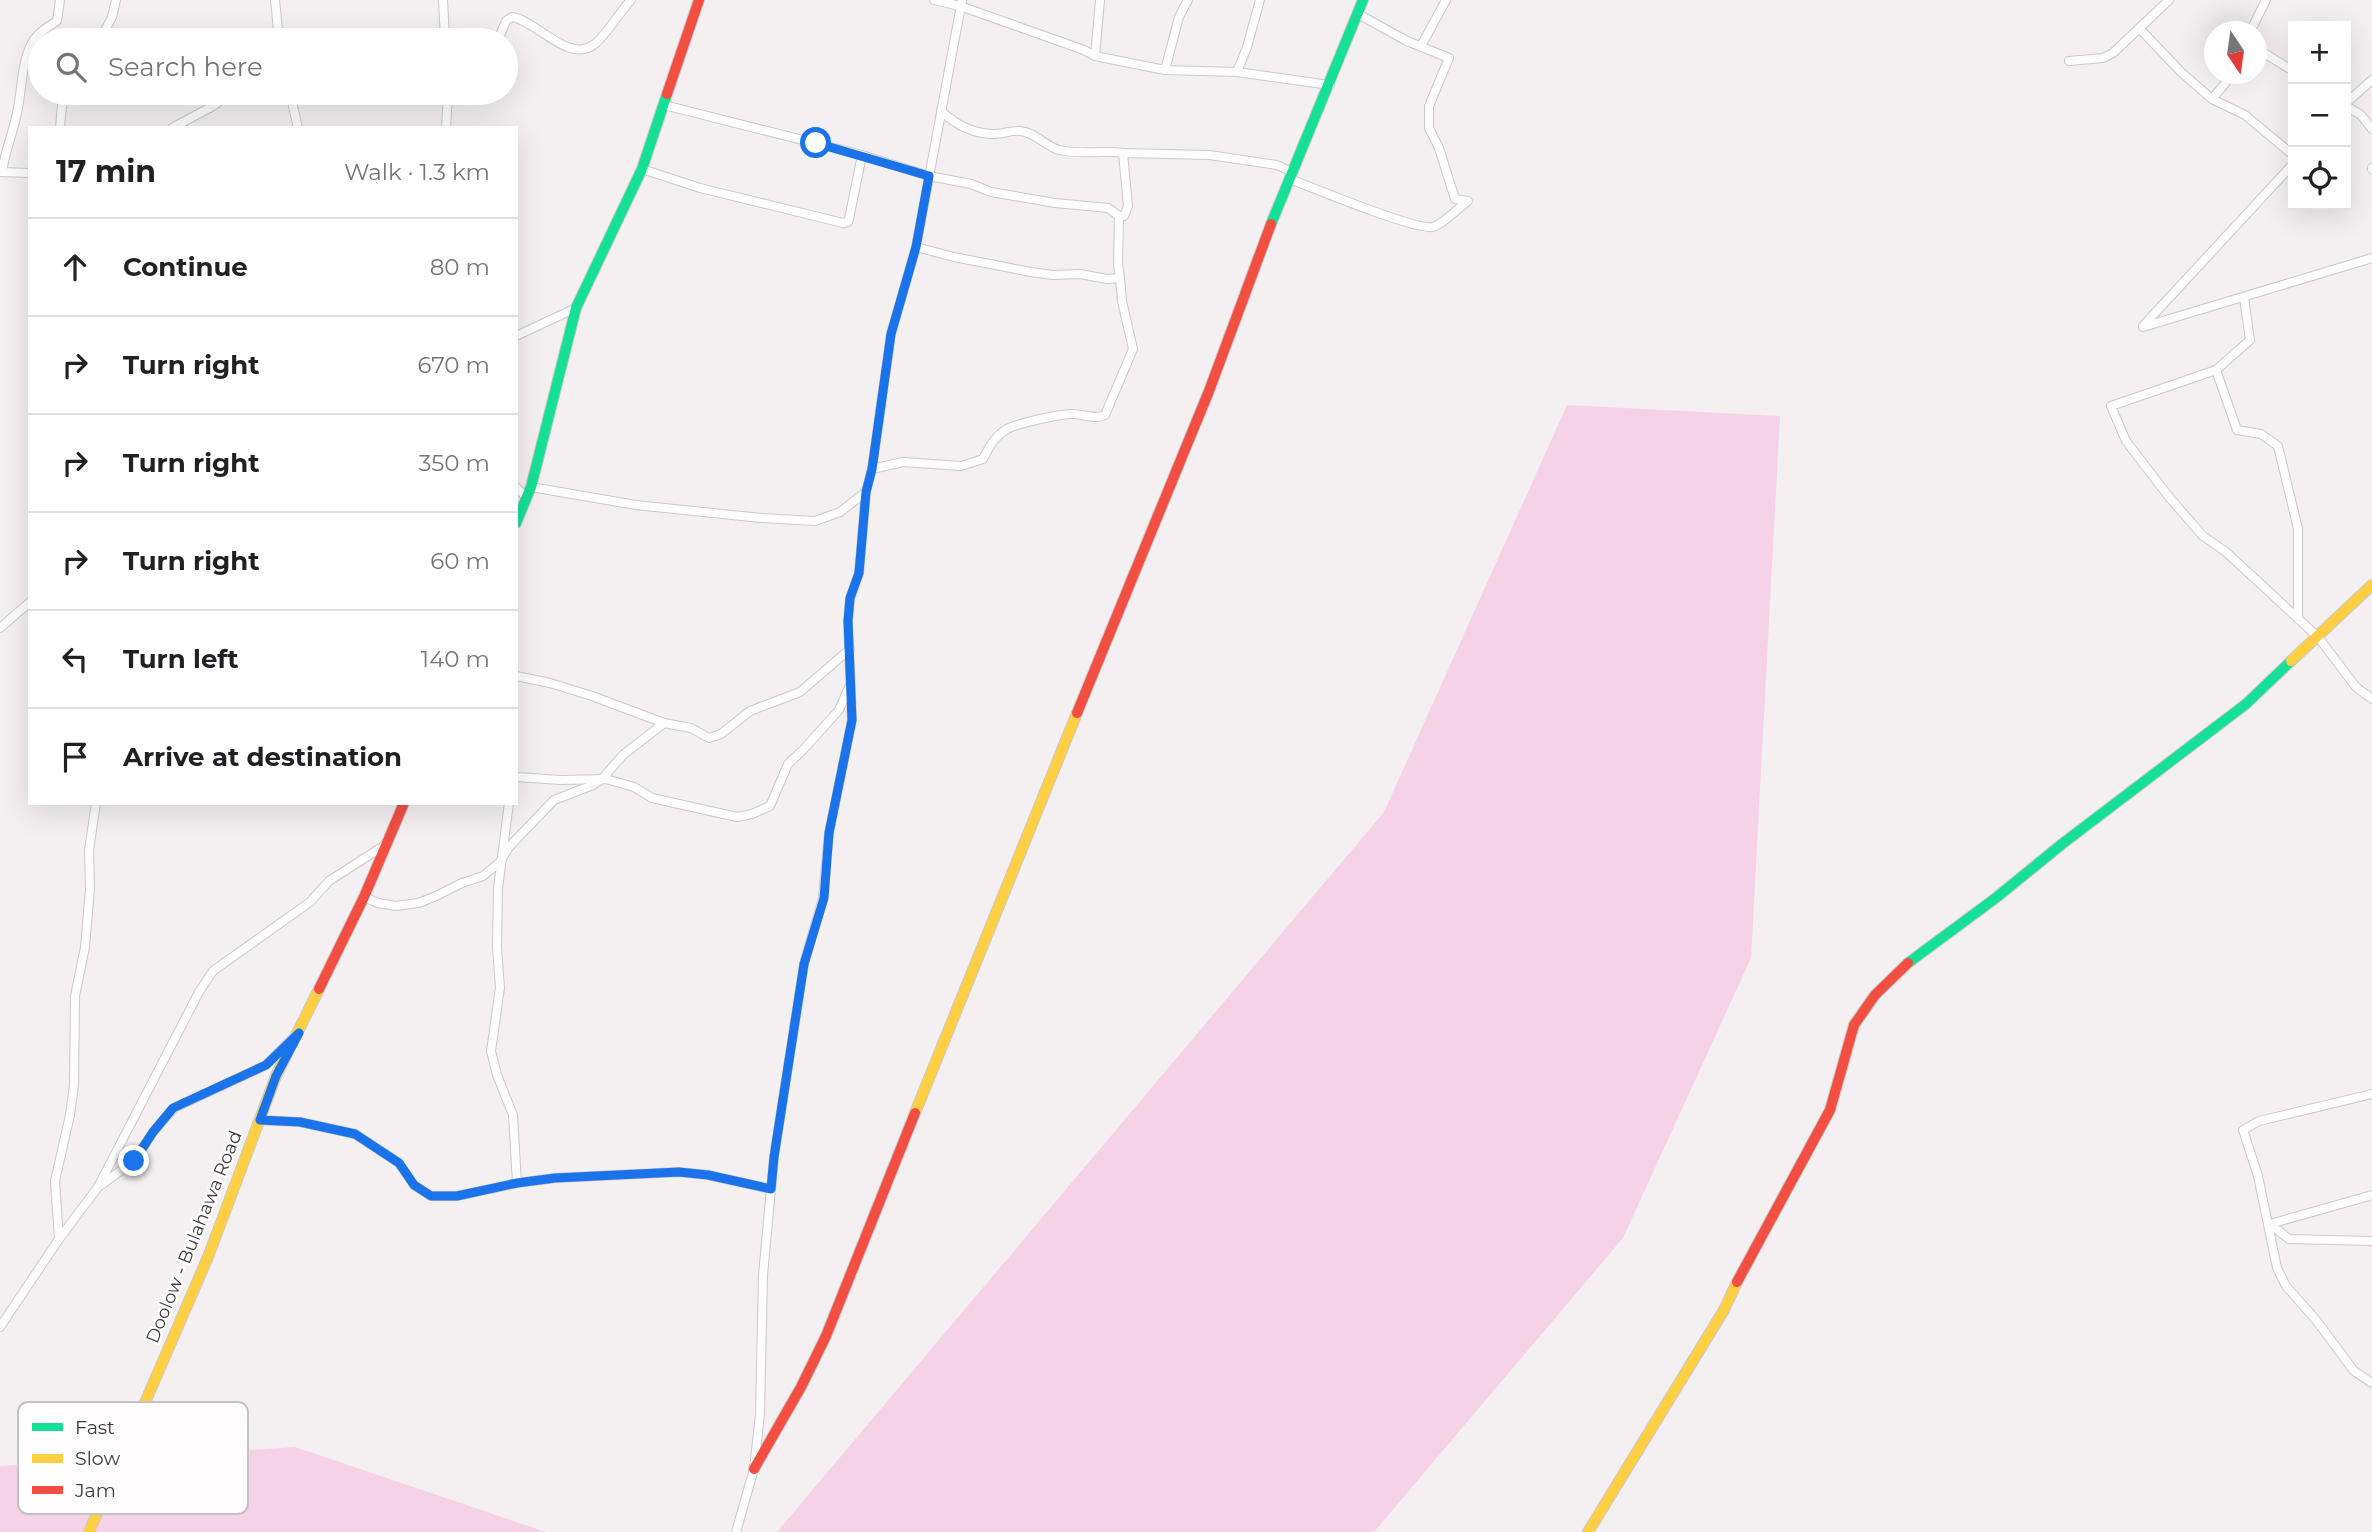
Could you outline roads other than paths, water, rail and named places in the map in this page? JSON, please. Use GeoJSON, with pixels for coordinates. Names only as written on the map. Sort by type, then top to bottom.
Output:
{"type":"FeatureCollection","features":[{"type":"Feature","properties":{"kind":"street"},"geometry":{"type":"LineString","coordinates":[[46,28],[57,21],[60,0]]}},
{"type":"Feature","properties":{"kind":"street"},"geometry":{"type":"LineString","coordinates":[[106,28],[116,0]]}},
{"type":"Feature","properties":{"kind":"street"},"geometry":{"type":"LineString","coordinates":[[275,0],[277,28]]}},
{"type":"Feature","properties":{"kind":"street"},"geometry":{"type":"LineString","coordinates":[[443,0],[444,28]]}},
{"type":"Feature","properties":{"kind":"street"},"geometry":{"type":"LineString","coordinates":[[503,28],[506,21],[512,17],[524,19],[559,44],[573,49],[586,48],[596,44],[631,0]]}},
{"type":"Feature","properties":{"kind":"street"},"geometry":{"type":"LineString","coordinates":[[518,518],[529,492],[576,308],[642,169],[699,0]]}},
{"type":"Feature","properties":{"kind":"street"},"geometry":{"type":"LineString","coordinates":[[934,0],[961,3],[1095,56],[1165,70],[1237,72],[1330,85]]}},
{"type":"Feature","properties":{"kind":"street"},"geometry":{"type":"LineString","coordinates":[[1095,56],[1100,0]]}},
{"type":"Feature","properties":{"kind":"street"},"geometry":{"type":"LineString","coordinates":[[1165,70],[1179,17],[1188,0]]}},
{"type":"Feature","properties":{"kind":"street"},"geometry":{"type":"LineString","coordinates":[[1237,72],[1260,0]]}},
{"type":"Feature","properties":{"kind":"street"},"geometry":{"type":"LineString","coordinates":[[754,1469],[801,1387],[826,1336],[933,1064],[1209,391],[1260,253],[1363,0]]}},
{"type":"Feature","properties":{"kind":"street"},"geometry":{"type":"LineString","coordinates":[[1421,46],[1446,0]]}},
{"type":"Feature","properties":{"kind":"street"},"geometry":{"type":"LineString","coordinates":[[2070,61],[2103,58],[2113,53],[2169,0]]}},
{"type":"Feature","properties":{"kind":"street"},"geometry":{"type":"LineString","coordinates":[[2256,21],[2266,0]]}},
{"type":"Feature","properties":{"kind":"street"},"geometry":{"type":"LineString","coordinates":[[736,1532],[754,1469],[760,1414],[763,1275],[774,1157],[804,964],[824,898],[829,833],[852,720],[848,621],[850,598],[859,573],[866,492],[872,469],[891,334],[916,247],[961,3]]}},
{"type":"Feature","properties":{"kind":"street"},"geometry":{"type":"LineString","coordinates":[[941,111],[955,124],[981,133],[1018,130],[1028,132],[1051,147],[1061,150],[1209,155],[1277,166],[1292,176],[1385,215],[1431,227],[1468,201],[1455,199],[1439,148],[1429,128],[1429,106],[1449,58],[1407,41],[1358,13]]}},
{"type":"Feature","properties":{"kind":"street"},"geometry":{"type":"LineString","coordinates":[[2139,28],[2182,74],[2212,99],[2245,116],[2288,151]]}},
{"type":"Feature","properties":{"kind":"street"},"geometry":{"type":"LineString","coordinates":[[2267,55],[2288,68]]}},
{"type":"Feature","properties":{"kind":"street"},"geometry":{"type":"LineString","coordinates":[[28,58],[18,110],[5,149],[1,172],[28,173]]}},
{"type":"Feature","properties":{"kind":"street"},"geometry":{"type":"LineString","coordinates":[[2351,100],[2372,80]]}},
{"type":"Feature","properties":{"kind":"street"},"geometry":{"type":"LineString","coordinates":[[2212,99],[2225,84]]}},
{"type":"Feature","properties":{"kind":"street"},"geometry":{"type":"LineString","coordinates":[[60,126],[62,105]]}},
{"type":"Feature","properties":{"kind":"street"},"geometry":{"type":"LineString","coordinates":[[176,126],[214,105]]}},
{"type":"Feature","properties":{"kind":"street"},"geometry":{"type":"LineString","coordinates":[[292,105],[297,126]]}},
{"type":"Feature","properties":{"kind":"street"},"geometry":{"type":"LineString","coordinates":[[446,126],[448,105]]}},
{"type":"Feature","properties":{"kind":"street"},"geometry":{"type":"LineString","coordinates":[[664,105],[862,155],[929,176],[1027,198],[1108,208],[1119,216],[1124,216],[1128,206],[1123,153]]}},
{"type":"Feature","properties":{"kind":"street"},"geometry":{"type":"LineString","coordinates":[[2351,108],[2361,115],[2372,129]]}},
{"type":"Feature","properties":{"kind":"street"},"geometry":{"type":"LineString","coordinates":[[642,169],[700,188],[843,223],[849,219],[862,155]]}},
{"type":"Feature","properties":{"kind":"street"},"geometry":{"type":"LineString","coordinates":[[2288,169],[2143,327],[2372,258]]}},
{"type":"Feature","properties":{"kind":"street"},"geometry":{"type":"LineString","coordinates":[[872,469],[903,462],[961,466],[983,459],[993,441],[1008,428],[1060,414],[1105,415],[1133,349],[1122,301],[1118,264],[1119,216]]}},
{"type":"Feature","properties":{"kind":"street"},"geometry":{"type":"LineString","coordinates":[[916,247],[1031,272],[1120,278]]}},
{"type":"Feature","properties":{"kind":"street"},"geometry":{"type":"LineString","coordinates":[[2244,298],[2250,340],[2216,370],[2111,406],[2126,441],[2186,517],[2203,536],[2226,552],[2318,637],[2356,687],[2372,699]]}},
{"type":"Feature","properties":{"kind":"street"},"geometry":{"type":"LineString","coordinates":[[518,335],[576,308]]}},
{"type":"Feature","properties":{"kind":"street"},"geometry":{"type":"LineString","coordinates":[[2216,370],[2237,430],[2262,434],[2278,446],[2298,529],[2298,619]]}},
{"type":"Feature","properties":{"kind":"street"},"geometry":{"type":"LineString","coordinates":[[518,488],[529,492],[636,505],[815,521],[840,512],[866,492]]}},
{"type":"Feature","properties":{"kind":"street"},"geometry":{"type":"LineString","coordinates":[[1588,1532],[1724,1310],[1741,1273],[1830,1110],[1854,1024],[1875,995],[1898,971],[1928,947],[1997,897],[2245,704],[2372,585]]}},
{"type":"Feature","properties":{"kind":"street"},"geometry":{"type":"LineString","coordinates":[[0,628],[28,604]]}},
{"type":"Feature","properties":{"kind":"street"},"geometry":{"type":"LineString","coordinates":[[518,676],[592,696],[664,723],[691,728],[709,738],[721,734],[750,711],[800,692],[850,649]]}},
{"type":"Feature","properties":{"kind":"street"},"geometry":{"type":"LineString","coordinates":[[518,778],[602,779],[635,787],[652,798],[716,814],[737,817],[752,814],[770,806],[788,764],[839,710],[852,681]]}},
{"type":"Feature","properties":{"kind":"street"},"geometry":{"type":"LineString","coordinates":[[364,897],[396,906],[418,903],[483,876],[500,862],[509,847],[554,800],[602,779],[623,755],[664,723]]}},
{"type":"Feature","properties":{"kind":"street"},"geometry":{"type":"LineString","coordinates":[[59,1239],[55,1181],[74,1085],[75,996],[85,947],[90,889],[89,850],[96,805]]}},
{"type":"Feature","properties":{"kind":"street","name":"Doolow - Bulahawa Road"},"geometry":{"type":"LineString","coordinates":[[145,1402],[208,1256],[276,1076],[364,897],[403,805]]}},
{"type":"Feature","properties":{"kind":"street"},"geometry":{"type":"LineString","coordinates":[[509,805],[500,862],[497,947],[500,988],[491,1051],[497,1075],[513,1115],[517,1183]]}},
{"type":"Feature","properties":{"kind":"street"},"geometry":{"type":"LineString","coordinates":[[0,1327],[59,1239],[98,1187],[199,992],[213,971],[310,902],[329,881],[388,844]]}},
{"type":"Feature","properties":{"kind":"street"},"geometry":{"type":"LineString","coordinates":[[98,1187],[134,1161],[173,1108],[266,1065],[299,1033]]}},
{"type":"Feature","properties":{"kind":"street"},"geometry":{"type":"LineString","coordinates":[[2370,1380],[2354,1371],[2316,1320],[2286,1286],[2274,1257],[2270,1224],[2243,1130],[2259,1121],[2372,1094]]}},
{"type":"Feature","properties":{"kind":"street"},"geometry":{"type":"LineString","coordinates":[[260,1120],[300,1122],[355,1134],[399,1163],[414,1185],[431,1196],[457,1196],[555,1178],[679,1172],[708,1175],[771,1189]]}},
{"type":"Feature","properties":{"kind":"street"},"geometry":{"type":"LineString","coordinates":[[2270,1224],[2372,1195]]}},
{"type":"Feature","properties":{"kind":"street"},"geometry":{"type":"LineString","coordinates":[[2270,1224],[2289,1240],[2372,1241]]}},
{"type":"Feature","properties":{"kind":"street","name":"Doolow - Bulahawa Road"},"geometry":{"type":"LineString","coordinates":[[89,1532],[97,1514]]}}]}
